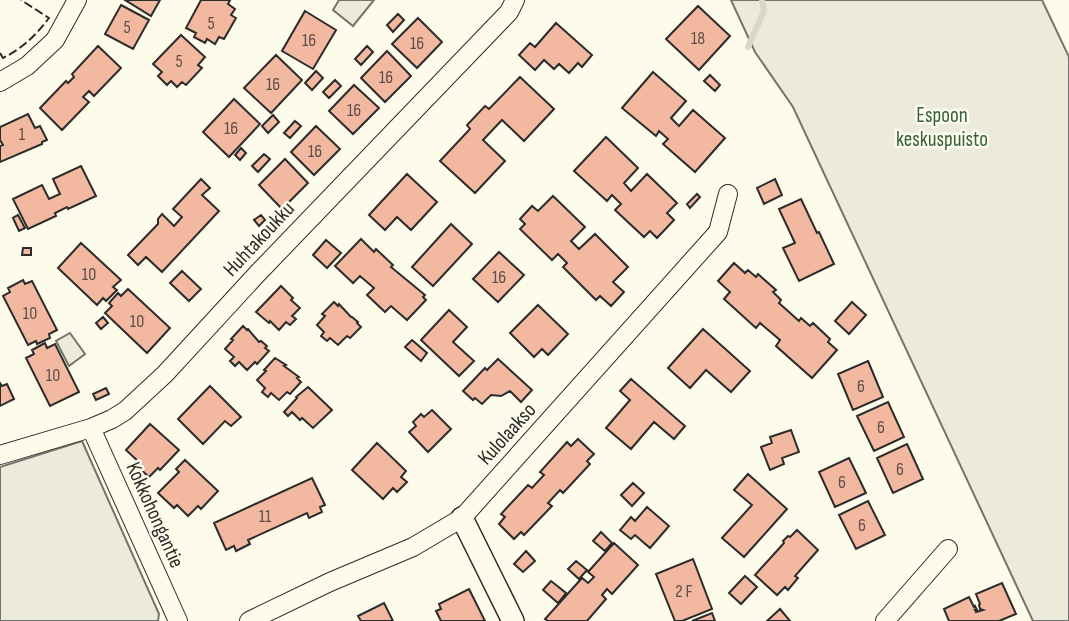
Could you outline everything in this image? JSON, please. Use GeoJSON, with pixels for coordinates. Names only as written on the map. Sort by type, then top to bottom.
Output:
{"type":"FeatureCollection","features":[{"type":"Feature","properties":{"kind":"street"},"geometry":{"type":"LineString","coordinates":[[0,82],[27,66],[55,40],[77,0]]}},
{"type":"Feature","properties":{"kind":"street","name":"Huhtakoukku"},"geometry":{"type":"LineString","coordinates":[[0,455],[91,428],[125,411],[166,374],[266,264],[509,12],[515,0]]}},
{"type":"Feature","properties":{"kind":"street","name":"Kulolaakso"},"geometry":{"type":"LineString","coordinates":[[249,621],[330,582],[413,547],[462,518],[718,232],[728,194]]}},
{"type":"Feature","properties":{"kind":"street","name":"Kokkohongantie"},"geometry":{"type":"LineString","coordinates":[[91,428],[178,621]]}},
{"type":"Feature","properties":{"kind":"street"},"geometry":{"type":"LineString","coordinates":[[462,518],[513,621]]}},
{"type":"Feature","properties":{"kind":"street"},"geometry":{"type":"LineString","coordinates":[[885,621],[948,549]]}},
{"type":"Feature","properties":{"kind":"green space"},"geometry":{"type":"Polygon","coordinates":[[[339,0],[374,0],[353,26],[333,10],[339,0]]]}},
{"type":"Feature","properties":{"kind":"green space","name":"Espoon keskuspuisto"},"geometry":{"type":"Polygon","coordinates":[[[731,0],[1042,0],[1069,57],[1069,621],[1033,621],[793,107],[755,52],[731,0]]]}},
{"type":"Feature","properties":{"kind":"green space"},"geometry":{"type":"Polygon","coordinates":[[[70,333],[85,354],[69,366],[56,341],[70,333]]]}},
{"type":"Feature","properties":{"kind":"green space"},"geometry":{"type":"Polygon","coordinates":[[[82,441],[159,614],[158,621],[0,621],[0,467],[82,441]]]}},
{"type":"Feature","properties":{"kind":"building"},"geometry":{"type":"Polygon","coordinates":[[[125,0],[160,0],[151,16],[125,0]]]}},
{"type":"Feature","properties":{"kind":"building"},"geometry":{"type":"Polygon","coordinates":[[[201,0],[230,0],[228,4],[235,9],[231,15],[236,18],[224,39],[219,37],[215,44],[207,39],[205,43],[194,37],[196,33],[186,28],[201,0]]]}},
{"type":"Feature","properties":{"kind":"building"},"geometry":{"type":"Polygon","coordinates":[[[121,5],[149,20],[133,49],[105,34],[121,5]]]}},
{"type":"Feature","properties":{"kind":"building"},"geometry":{"type":"Polygon","coordinates":[[[698,6],[730,36],[699,70],[666,39],[698,6]]]}},
{"type":"Feature","properties":{"kind":"building"},"geometry":{"type":"Polygon","coordinates":[[[305,11],[336,30],[313,69],[282,51],[305,11]]]}},
{"type":"Feature","properties":{"kind":"building"},"geometry":{"type":"Polygon","coordinates":[[[398,14],[404,20],[393,32],[387,25],[398,14]]]}},
{"type":"Feature","properties":{"kind":"building"},"geometry":{"type":"Polygon","coordinates":[[[418,18],[442,42],[417,68],[392,44],[418,18]]]}},
{"type":"Feature","properties":{"kind":"building"},"geometry":{"type":"Polygon","coordinates":[[[556,23],[592,55],[582,67],[578,63],[569,73],[559,64],[554,69],[544,60],[535,70],[519,55],[530,43],[535,47],[556,23]]]}},
{"type":"Feature","properties":{"kind":"building"},"geometry":{"type":"Polygon","coordinates":[[[181,35],[205,57],[198,65],[202,68],[186,85],[182,82],[177,87],[171,81],[167,85],[158,76],[162,72],[153,64],[181,35]]]}},
{"type":"Feature","properties":{"kind":"building"},"geometry":{"type":"Polygon","coordinates":[[[98,46],[121,68],[94,96],[89,91],[83,97],[89,102],[62,130],[40,108],[66,81],[68,83],[74,77],[72,74],[98,46]]]}},
{"type":"Feature","properties":{"kind":"building"},"geometry":{"type":"Polygon","coordinates":[[[367,46],[373,52],[361,65],[355,59],[367,46]]]}},
{"type":"Feature","properties":{"kind":"building"},"geometry":{"type":"Polygon","coordinates":[[[387,51],[411,76],[385,102],[361,78],[387,51]]]}},
{"type":"Feature","properties":{"kind":"building"},"geometry":{"type":"Polygon","coordinates":[[[276,55],[302,80],[271,113],[244,88],[276,55]]]}},
{"type":"Feature","properties":{"kind":"building"},"geometry":{"type":"Polygon","coordinates":[[[316,71],[323,78],[312,90],[305,83],[316,71]]]}},
{"type":"Feature","properties":{"kind":"building"},"geometry":{"type":"Polygon","coordinates":[[[653,72],[686,101],[671,118],[679,126],[693,110],[725,138],[695,172],[663,144],[668,139],[659,131],[656,136],[622,108],[653,72]]]}},
{"type":"Feature","properties":{"kind":"building"},"geometry":{"type":"Polygon","coordinates":[[[710,75],[720,85],[715,91],[704,81],[710,75]]]}},
{"type":"Feature","properties":{"kind":"building"},"geometry":{"type":"Polygon","coordinates":[[[520,77],[554,109],[524,141],[502,120],[483,140],[505,161],[475,193],[440,161],[470,129],[467,125],[485,106],[489,109],[520,77]]]}},
{"type":"Feature","properties":{"kind":"building"},"geometry":{"type":"Polygon","coordinates":[[[335,80],[341,86],[329,98],[323,92],[335,80]]]}},
{"type":"Feature","properties":{"kind":"building"},"geometry":{"type":"Polygon","coordinates":[[[354,85],[379,108],[353,134],[329,111],[354,85]]]}},
{"type":"Feature","properties":{"kind":"building"},"geometry":{"type":"Polygon","coordinates":[[[234,99],[260,124],[229,157],[203,132],[234,99]]]}},
{"type":"Feature","properties":{"kind":"building"},"geometry":{"type":"Polygon","coordinates":[[[28,114],[35,128],[40,126],[47,140],[0,162],[0,146],[3,145],[0,140],[0,127],[28,114]]]}},
{"type":"Feature","properties":{"kind":"building"},"geometry":{"type":"Polygon","coordinates":[[[273,115],[279,122],[268,133],[262,126],[273,115]]]}},
{"type":"Feature","properties":{"kind":"building"},"geometry":{"type":"Polygon","coordinates":[[[295,121],[301,126],[290,138],[284,133],[295,121]]]}},
{"type":"Feature","properties":{"kind":"building"},"geometry":{"type":"Polygon","coordinates":[[[316,126],[340,149],[314,175],[291,152],[316,126]]]}},
{"type":"Feature","properties":{"kind":"building"},"geometry":{"type":"Polygon","coordinates":[[[606,137],[638,168],[624,183],[631,191],[647,174],[677,203],[667,213],[674,220],[657,238],[650,231],[644,237],[615,210],[621,204],[612,195],[607,201],[574,171],[606,137]]]}},
{"type":"Feature","properties":{"kind":"building"},"geometry":{"type":"Polygon","coordinates":[[[241,148],[246,153],[240,160],[235,155],[241,148]]]}},
{"type":"Feature","properties":{"kind":"building"},"geometry":{"type":"Polygon","coordinates":[[[264,154],[270,159],[258,172],[252,166],[264,154]]]}},
{"type":"Feature","properties":{"kind":"building"},"geometry":{"type":"Polygon","coordinates":[[[285,159],[308,183],[282,209],[259,185],[285,159]]]}},
{"type":"Feature","properties":{"kind":"building"},"geometry":{"type":"Polygon","coordinates":[[[81,166],[96,196],[68,209],[67,207],[55,213],[56,216],[28,229],[13,199],[42,185],[49,199],[60,194],[53,179],[81,166]]]}},
{"type":"Feature","properties":{"kind":"building"},"geometry":{"type":"Polygon","coordinates":[[[407,174],[437,202],[411,230],[397,217],[385,230],[369,215],[407,174]]]}},
{"type":"Feature","properties":{"kind":"building"},"geometry":{"type":"Polygon","coordinates":[[[201,179],[210,188],[202,195],[219,211],[162,272],[146,257],[138,265],[128,255],[158,224],[162,214],[174,226],[182,217],[173,209],[201,179]]]}},
{"type":"Feature","properties":{"kind":"building"},"geometry":{"type":"Polygon","coordinates":[[[775,179],[782,195],[764,204],[757,188],[775,179]]]}},
{"type":"Feature","properties":{"kind":"building"},"geometry":{"type":"Polygon","coordinates":[[[697,194],[700,197],[690,208],[687,204],[697,194]]]}},
{"type":"Feature","properties":{"kind":"building"},"geometry":{"type":"Polygon","coordinates":[[[553,196],[585,227],[571,241],[579,249],[595,234],[628,267],[613,282],[624,292],[611,306],[600,296],[596,300],[563,267],[567,263],[558,254],[552,260],[520,229],[525,224],[520,219],[532,206],[538,211],[553,196]]]}},
{"type":"Feature","properties":{"kind":"building"},"geometry":{"type":"Polygon","coordinates":[[[801,199],[834,264],[799,281],[783,248],[795,243],[779,209],[801,199]]]}},
{"type":"Feature","properties":{"kind":"building"},"geometry":{"type":"Polygon","coordinates":[[[18,215],[25,228],[19,231],[13,218],[18,215]]]}},
{"type":"Feature","properties":{"kind":"building"},"geometry":{"type":"Polygon","coordinates":[[[261,215],[265,220],[259,226],[254,220],[261,215]]]}},
{"type":"Feature","properties":{"kind":"building"},"geometry":{"type":"Polygon","coordinates":[[[451,224],[472,244],[433,286],[412,267],[451,224]]]}},
{"type":"Feature","properties":{"kind":"building"},"geometry":{"type":"Polygon","coordinates":[[[361,239],[374,252],[376,249],[393,265],[391,267],[425,295],[423,297],[426,300],[407,320],[391,306],[385,312],[367,295],[374,288],[360,276],[353,283],[335,266],[361,239]]]}},
{"type":"Feature","properties":{"kind":"building"},"geometry":{"type":"Polygon","coordinates":[[[326,240],[341,253],[327,268],[313,255],[326,240]]]}},
{"type":"Feature","properties":{"kind":"building"},"geometry":{"type":"Polygon","coordinates":[[[81,243],[121,280],[113,287],[117,290],[106,301],[103,298],[97,305],[58,268],[81,243]]]}},
{"type":"Feature","properties":{"kind":"building"},"geometry":{"type":"Polygon","coordinates":[[[23,248],[31,248],[31,255],[22,255],[23,248]]]}},
{"type":"Feature","properties":{"kind":"building"},"geometry":{"type":"Polygon","coordinates":[[[499,252],[524,275],[498,302],[473,279],[499,252]]]}},
{"type":"Feature","properties":{"kind":"building"},"geometry":{"type":"Polygon","coordinates":[[[734,263],[745,273],[748,270],[756,277],[758,274],[776,290],[773,292],[781,300],[779,303],[799,321],[801,318],[810,326],[813,323],[830,339],[828,342],[837,350],[812,378],[776,346],[780,340],[760,323],[756,328],[724,299],[730,292],[718,281],[734,263]]]}},
{"type":"Feature","properties":{"kind":"building"},"geometry":{"type":"Polygon","coordinates":[[[182,271],[201,289],[189,301],[170,283],[182,271]]]}},
{"type":"Feature","properties":{"kind":"building"},"geometry":{"type":"Polygon","coordinates":[[[23,280],[25,284],[32,281],[57,330],[49,334],[50,338],[37,344],[36,341],[28,345],[3,296],[10,292],[8,288],[23,280]]]}},
{"type":"Feature","properties":{"kind":"building"},"geometry":{"type":"Polygon","coordinates":[[[281,286],[300,308],[292,316],[296,319],[290,325],[286,322],[279,330],[256,312],[281,286]]]}},
{"type":"Feature","properties":{"kind":"building"},"geometry":{"type":"Polygon","coordinates":[[[128,289],[170,328],[147,353],[105,313],[118,293],[121,296],[128,289]]]}},
{"type":"Feature","properties":{"kind":"building"},"geometry":{"type":"Polygon","coordinates":[[[334,302],[361,327],[338,345],[330,338],[327,341],[321,336],[324,332],[317,325],[325,316],[322,314],[334,302]]]}},
{"type":"Feature","properties":{"kind":"building"},"geometry":{"type":"Polygon","coordinates":[[[852,302],[866,315],[849,334],[835,321],[852,302]]]}},
{"type":"Feature","properties":{"kind":"building"},"geometry":{"type":"Polygon","coordinates":[[[538,305],[568,334],[548,355],[542,349],[534,357],[510,333],[538,305]]]}},
{"type":"Feature","properties":{"kind":"building"},"geometry":{"type":"Polygon","coordinates":[[[449,310],[467,327],[453,342],[474,361],[459,376],[421,340],[449,310]]]}},
{"type":"Feature","properties":{"kind":"building"},"geometry":{"type":"Polygon","coordinates":[[[103,317],[108,323],[101,329],[96,323],[103,317]]]}},
{"type":"Feature","properties":{"kind":"building"},"geometry":{"type":"Polygon","coordinates":[[[243,326],[267,346],[265,348],[269,351],[247,370],[239,362],[235,366],[230,361],[234,357],[225,349],[243,326]]]}},
{"type":"Feature","properties":{"kind":"building"},"geometry":{"type":"Polygon","coordinates":[[[703,329],[750,371],[731,392],[706,370],[690,388],[668,368],[703,329]]]}},
{"type":"Feature","properties":{"kind":"building"},"geometry":{"type":"Polygon","coordinates":[[[412,340],[427,353],[421,361],[405,347],[412,340]]]}},
{"type":"Feature","properties":{"kind":"building"},"geometry":{"type":"Polygon","coordinates":[[[45,343],[47,348],[55,344],[79,392],[50,406],[26,358],[34,354],[32,350],[45,343]]]}},
{"type":"Feature","properties":{"kind":"building"},"geometry":{"type":"Polygon","coordinates":[[[275,358],[299,377],[297,378],[301,382],[290,394],[287,392],[279,400],[271,393],[268,397],[262,392],[265,388],[257,380],[275,358]]]}},
{"type":"Feature","properties":{"kind":"building"},"geometry":{"type":"Polygon","coordinates":[[[498,359],[532,390],[521,402],[510,391],[501,396],[491,395],[482,404],[463,391],[485,368],[487,370],[498,359]]]}},
{"type":"Feature","properties":{"kind":"building"},"geometry":{"type":"Polygon","coordinates":[[[868,361],[883,397],[853,410],[838,374],[868,361]]]}},
{"type":"Feature","properties":{"kind":"building"},"geometry":{"type":"Polygon","coordinates":[[[631,379],[685,426],[674,439],[654,422],[631,449],[606,428],[630,400],[620,391],[631,379]]]}},
{"type":"Feature","properties":{"kind":"building"},"geometry":{"type":"Polygon","coordinates":[[[0,383],[2,386],[7,384],[14,399],[0,406],[0,383]]]}},
{"type":"Feature","properties":{"kind":"building"},"geometry":{"type":"Polygon","coordinates":[[[210,386],[241,417],[231,426],[225,421],[203,444],[178,419],[210,386]]]}},
{"type":"Feature","properties":{"kind":"building"},"geometry":{"type":"Polygon","coordinates":[[[308,387],[332,410],[313,428],[292,412],[288,416],[284,412],[308,387]]]}},
{"type":"Feature","properties":{"kind":"building"},"geometry":{"type":"Polygon","coordinates":[[[106,388],[109,394],[96,400],[93,394],[106,388]]]}},
{"type":"Feature","properties":{"kind":"building"},"geometry":{"type":"Polygon","coordinates":[[[888,402],[904,437],[874,451],[857,416],[888,402]]]}},
{"type":"Feature","properties":{"kind":"building"},"geometry":{"type":"Polygon","coordinates":[[[432,410],[451,429],[428,452],[409,432],[416,426],[413,422],[421,414],[424,417],[432,410]]]}},
{"type":"Feature","properties":{"kind":"building"},"geometry":{"type":"Polygon","coordinates":[[[150,424],[179,450],[160,470],[158,468],[149,477],[138,467],[141,464],[126,450],[150,424]]]}},
{"type":"Feature","properties":{"kind":"building"},"geometry":{"type":"Polygon","coordinates":[[[791,430],[799,452],[782,458],[784,464],[770,470],[761,447],[772,443],[770,437],[791,430]]]}},
{"type":"Feature","properties":{"kind":"building"},"geometry":{"type":"Polygon","coordinates":[[[578,439],[594,454],[587,461],[590,464],[563,493],[560,490],[548,503],[552,506],[524,535],[521,532],[514,539],[499,524],[505,517],[501,514],[528,485],[532,488],[544,475],[540,472],[567,442],[571,446],[578,439]]]}},
{"type":"Feature","properties":{"kind":"building"},"geometry":{"type":"Polygon","coordinates":[[[377,443],[406,471],[401,477],[407,482],[397,492],[393,488],[383,499],[352,470],[377,443]]]}},
{"type":"Feature","properties":{"kind":"building"},"geometry":{"type":"Polygon","coordinates":[[[907,444],[923,479],[893,493],[877,458],[907,444]]]}},
{"type":"Feature","properties":{"kind":"building"},"geometry":{"type":"Polygon","coordinates":[[[849,458],[866,493],[835,507],[819,472],[849,458]]]}},
{"type":"Feature","properties":{"kind":"building"},"geometry":{"type":"Polygon","coordinates":[[[185,460],[218,491],[201,509],[198,506],[188,516],[177,505],[174,508],[158,493],[179,472],[176,469],[185,460]]]}},
{"type":"Feature","properties":{"kind":"building"},"geometry":{"type":"Polygon","coordinates":[[[748,474],[787,509],[744,557],[722,538],[752,505],[734,490],[748,474]]]}},
{"type":"Feature","properties":{"kind":"building"},"geometry":{"type":"Polygon","coordinates":[[[312,478],[325,505],[320,507],[322,512],[309,518],[307,513],[248,540],[250,544],[236,551],[234,546],[226,550],[214,523],[312,478]]]}},
{"type":"Feature","properties":{"kind":"building"},"geometry":{"type":"Polygon","coordinates":[[[633,483],[644,493],[632,506],[621,495],[633,483]]]}},
{"type":"Feature","properties":{"kind":"building"},"geometry":{"type":"Polygon","coordinates":[[[868,501],[885,535],[856,549],[839,515],[868,501]]]}},
{"type":"Feature","properties":{"kind":"building"},"geometry":{"type":"Polygon","coordinates":[[[647,507],[669,526],[650,548],[635,535],[631,539],[620,530],[631,517],[635,521],[647,507]]]}},
{"type":"Feature","properties":{"kind":"building"},"geometry":{"type":"Polygon","coordinates":[[[797,530],[818,550],[795,576],[798,578],[788,590],[785,587],[777,595],[755,575],[783,541],[797,530]]]}},
{"type":"Feature","properties":{"kind":"building"},"geometry":{"type":"Polygon","coordinates":[[[601,532],[612,543],[605,551],[593,541],[601,532]]]}},
{"type":"Feature","properties":{"kind":"building"},"geometry":{"type":"Polygon","coordinates":[[[614,543],[638,565],[612,594],[607,589],[602,595],[606,599],[587,621],[545,619],[582,578],[588,583],[594,577],[588,572],[614,543]]]}},
{"type":"Feature","properties":{"kind":"building"},"geometry":{"type":"Polygon","coordinates":[[[526,551],[535,561],[523,572],[514,564],[526,551]]]}},
{"type":"Feature","properties":{"kind":"building"},"geometry":{"type":"Polygon","coordinates":[[[693,559],[712,609],[682,621],[675,621],[656,574],[693,559]]]}},
{"type":"Feature","properties":{"kind":"building"},"geometry":{"type":"Polygon","coordinates":[[[576,561],[587,570],[579,579],[568,569],[576,561]]]}},
{"type":"Feature","properties":{"kind":"building"},"geometry":{"type":"Polygon","coordinates":[[[745,576],[757,587],[741,604],[729,593],[745,576]]]}},
{"type":"Feature","properties":{"kind":"building"},"geometry":{"type":"Polygon","coordinates":[[[551,581],[566,593],[558,603],[543,590],[551,581]]]}},
{"type":"Feature","properties":{"kind":"building"},"geometry":{"type":"Polygon","coordinates":[[[1002,583],[1016,614],[999,621],[949,621],[944,609],[969,597],[976,612],[983,610],[980,609],[976,594],[1002,583]]]}},
{"type":"Feature","properties":{"kind":"building"},"geometry":{"type":"Polygon","coordinates":[[[469,589],[485,621],[441,621],[436,611],[441,609],[439,604],[469,589]]]}},
{"type":"Feature","properties":{"kind":"building"},"geometry":{"type":"Polygon","coordinates":[[[384,603],[393,621],[361,621],[358,616],[384,603]]]}},
{"type":"Feature","properties":{"kind":"building"},"geometry":{"type":"Polygon","coordinates":[[[780,609],[790,621],[767,621],[780,609]]]}},
{"type":"Feature","properties":{"kind":"building"},"geometry":{"type":"Polygon","coordinates":[[[712,613],[715,621],[692,621],[712,613]]]}},
{"type":"Feature","properties":{"kind":"waterway"},"geometry":{"type":"LineString","coordinates":[[748,47],[764,11],[762,0]]}},
{"type":"Feature","properties":{"kind":"fence"},"geometry":{"type":"LineString","coordinates":[[0,53],[3,58],[17,50],[49,18],[21,0]]}}]}
